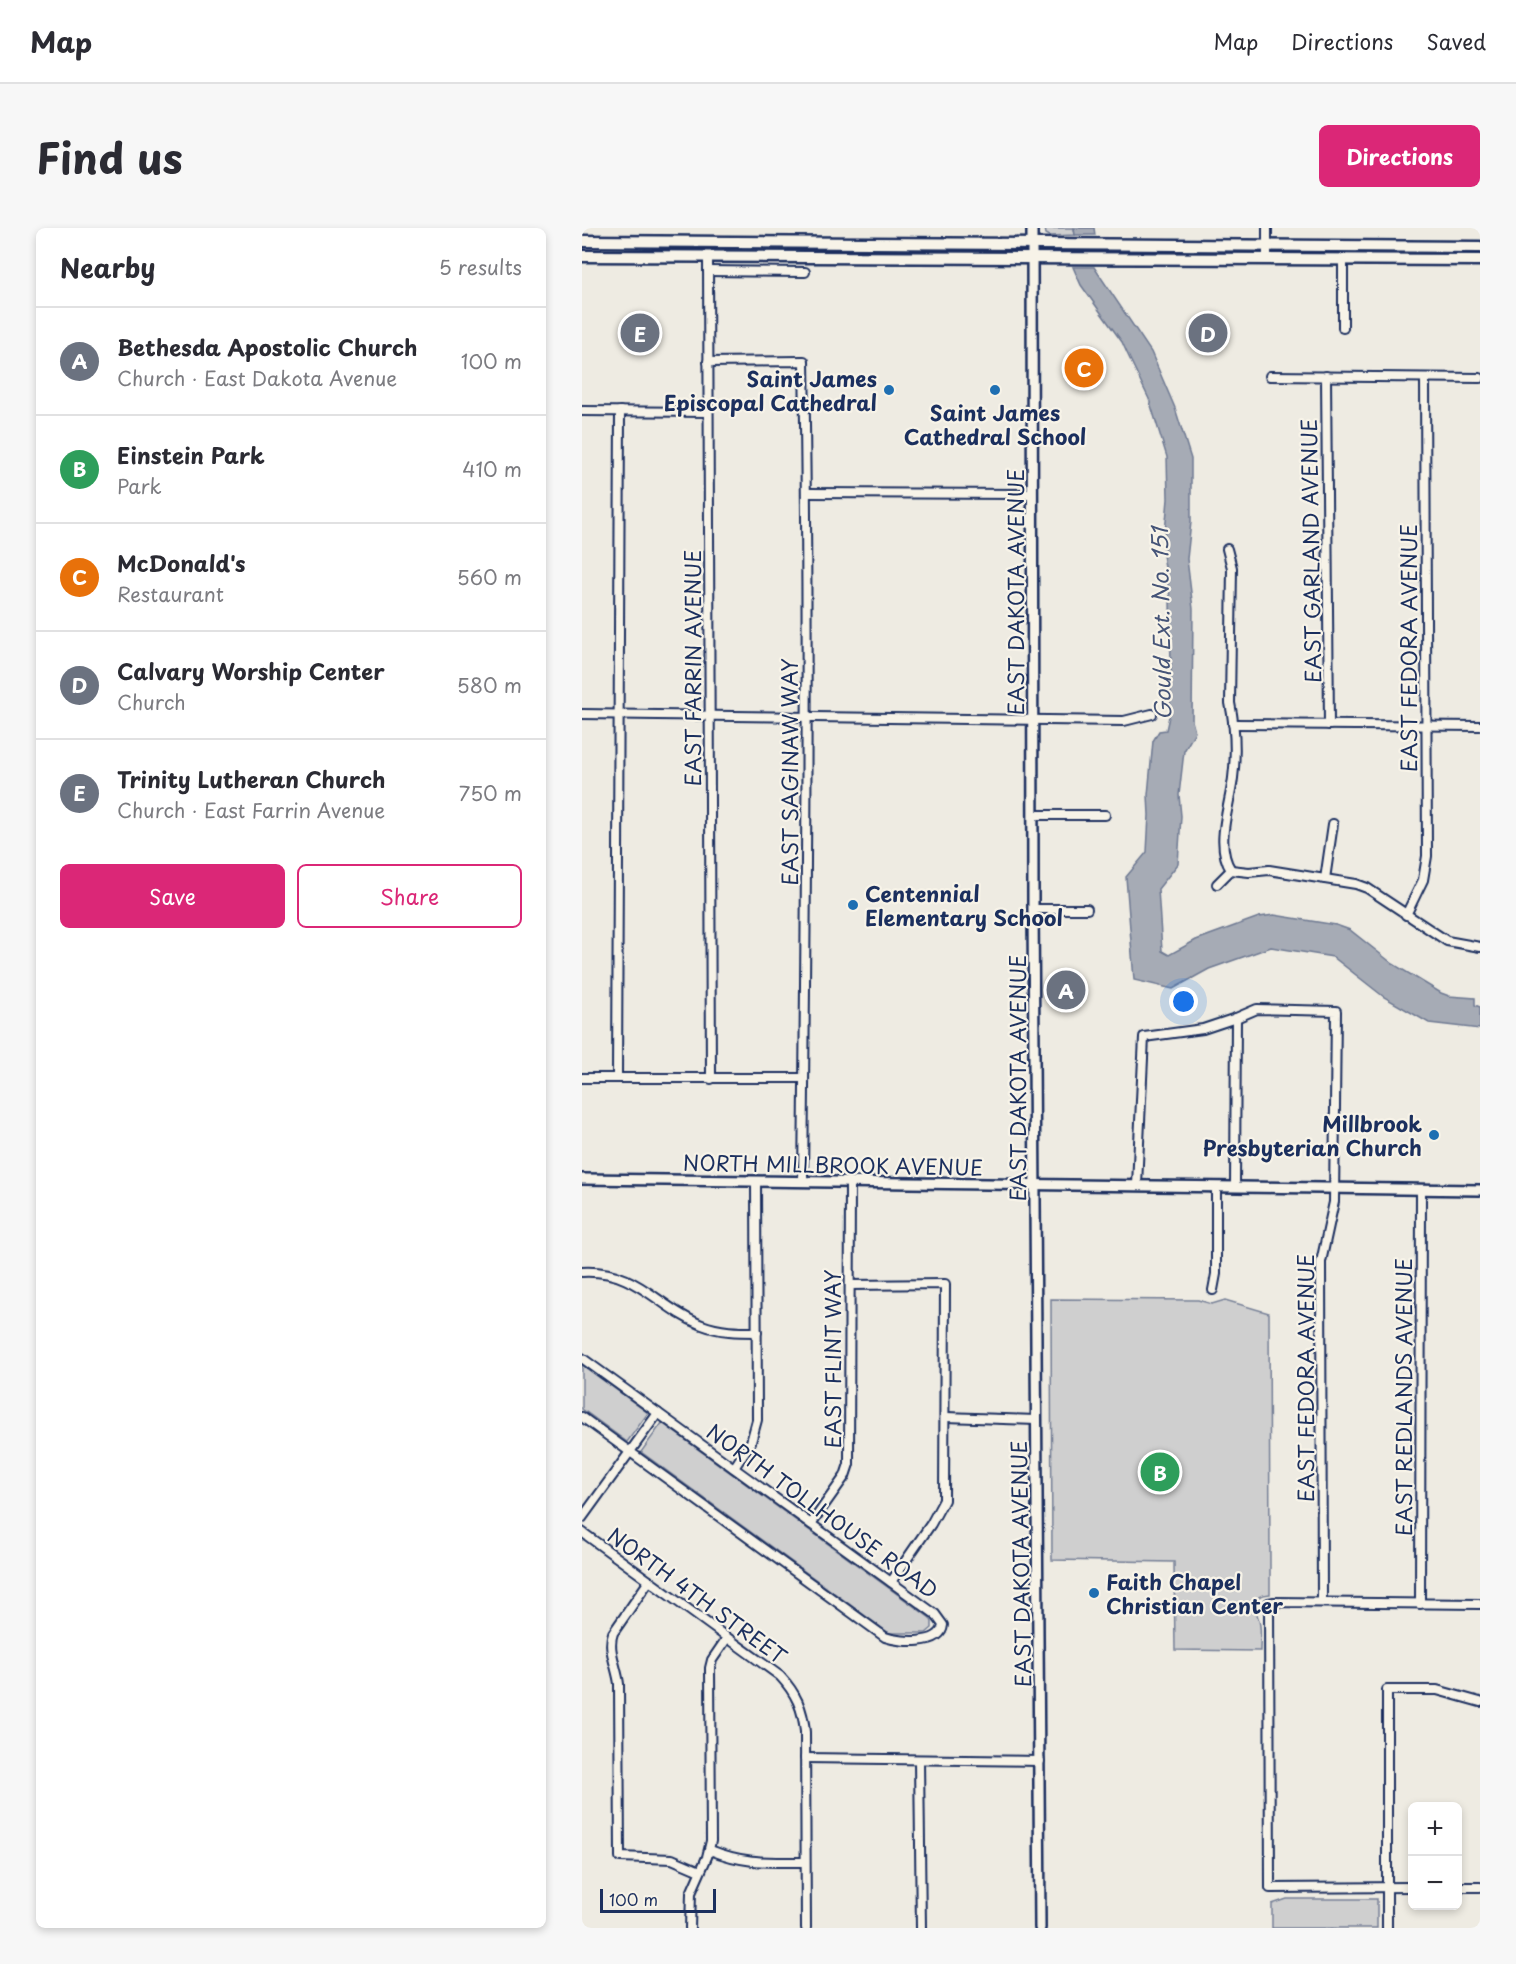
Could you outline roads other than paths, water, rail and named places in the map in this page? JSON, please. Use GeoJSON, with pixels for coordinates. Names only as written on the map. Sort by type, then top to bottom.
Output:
{"type":"FeatureCollection","features":[{"type":"Feature","properties":{"kind":"main road"},"geometry":{"type":"LineString","coordinates":[[582,241],[1480,247]]}},
{"type":"Feature","properties":{"kind":"main road"},"geometry":{"type":"LineString","coordinates":[[584,258],[597,248],[663,249],[671,242]]}},
{"type":"Feature","properties":{"kind":"main road"},"geometry":{"type":"LineString","coordinates":[[708,256],[716,250],[762,250],[774,248],[780,243]]}},
{"type":"Feature","properties":{"kind":"main road"},"geometry":{"type":"LineString","coordinates":[[789,257],[801,251],[811,250],[861,251],[867,249],[872,243]]}},
{"type":"Feature","properties":{"kind":"main road"},"geometry":{"type":"LineString","coordinates":[[584,258],[708,256],[1480,260]]}},
{"type":"Feature","properties":{"kind":"street","name":"EAST DAKOTA AVENUE"},"geometry":{"type":"LineString","coordinates":[[1032,228],[1040,1928]]}},
{"type":"Feature","properties":{"kind":"street"},"geometry":{"type":"LineString","coordinates":[[1267,228],[1267,259]]}},
{"type":"Feature","properties":{"kind":"street","name":"EAST FARRIN AVENUE"},"geometry":{"type":"LineString","coordinates":[[708,256],[711,1079]]}},
{"type":"Feature","properties":{"kind":"street"},"geometry":{"type":"LineString","coordinates":[[1343,260],[1343,328]]}},
{"type":"Feature","properties":{"kind":"street"},"geometry":{"type":"LineString","coordinates":[[708,271],[805,272]]}},
{"type":"Feature","properties":{"kind":"street","name":"EAST SAGINAW WAY"},"geometry":{"type":"LineString","coordinates":[[708,362],[804,361],[807,494],[807,717],[803,1182]]}},
{"type":"Feature","properties":{"kind":"street"},"geometry":{"type":"LineString","coordinates":[[1270,376],[1480,378]]}},
{"type":"Feature","properties":{"kind":"street","name":"EAST GARLAND AVENUE"},"geometry":{"type":"LineString","coordinates":[[1326,376],[1329,724]]}},
{"type":"Feature","properties":{"kind":"street","name":"EAST FEDORA AVENUE"},"geometry":{"type":"LineString","coordinates":[[1406,915],[1419,891],[1426,869],[1425,378]]}},
{"type":"Feature","properties":{"kind":"street"},"geometry":{"type":"LineString","coordinates":[[582,411],[708,412]]}},
{"type":"Feature","properties":{"kind":"street"},"geometry":{"type":"LineString","coordinates":[[617,1078],[620,411]]}},
{"type":"Feature","properties":{"kind":"street"},"geometry":{"type":"LineString","coordinates":[[807,494],[1032,494]]}},
{"type":"Feature","properties":{"kind":"street"},"geometry":{"type":"LineString","coordinates":[[1227,549],[1232,568],[1230,704],[1233,724],[1233,779],[1225,825],[1226,863],[1231,870],[1249,872],[1269,870],[1367,888],[1447,941],[1480,947]]}},
{"type":"Feature","properties":{"kind":"street"},"geometry":{"type":"LineString","coordinates":[[582,714],[1124,722],[1152,714]]}},
{"type":"Feature","properties":{"kind":"street"},"geometry":{"type":"LineString","coordinates":[[1233,724],[1480,726]]}},
{"type":"Feature","properties":{"kind":"street"},"geometry":{"type":"LineString","coordinates":[[1034,815],[1106,815]]}},
{"type":"Feature","properties":{"kind":"street"},"geometry":{"type":"LineString","coordinates":[[1325,879],[1333,825]]}},
{"type":"Feature","properties":{"kind":"street"},"geometry":{"type":"LineString","coordinates":[[1217,884],[1231,870]]}},
{"type":"Feature","properties":{"kind":"street"},"geometry":{"type":"LineString","coordinates":[[1034,909],[1087,909]]}},
{"type":"Feature","properties":{"kind":"street","name":"EAST FEDORA AVENUE"},"geometry":{"type":"LineString","coordinates":[[1236,1018],[1257,1009],[1336,1011],[1334,1189],[1332,1220],[1323,1245],[1321,1262],[1322,1602]]}},
{"type":"Feature","properties":{"kind":"street"},"geometry":{"type":"LineString","coordinates":[[1137,1185],[1144,1037],[1203,1029],[1236,1018],[1235,1187]]}},
{"type":"Feature","properties":{"kind":"street"},"geometry":{"type":"LineString","coordinates":[[582,1078],[804,1078]]}},
{"type":"Feature","properties":{"kind":"street","name":"NORTH MILLBROOK AVENUE"},"geometry":{"type":"LineString","coordinates":[[582,1179],[1480,1190]]}},
{"type":"Feature","properties":{"kind":"street"},"geometry":{"type":"LineString","coordinates":[[734,1468],[751,1442],[757,1420],[756,1181]]}},
{"type":"Feature","properties":{"kind":"street","name":"EAST FLINT WAY"},"geometry":{"type":"LineString","coordinates":[[811,1524],[845,1476],[849,1464],[850,1183]]}},
{"type":"Feature","properties":{"kind":"street"},"geometry":{"type":"LineString","coordinates":[[1213,1290],[1216,1274],[1216,1187]]}},
{"type":"Feature","properties":{"kind":"street","name":"EAST REDLANDS AVENUE"},"geometry":{"type":"LineString","coordinates":[[1420,1604],[1421,1190]]}},
{"type":"Feature","properties":{"kind":"street"},"geometry":{"type":"LineString","coordinates":[[582,1272],[618,1276],[651,1288],[686,1317],[701,1324],[731,1332],[756,1332]]}},
{"type":"Feature","properties":{"kind":"street"},"geometry":{"type":"LineString","coordinates":[[850,1285],[945,1284],[944,1500],[932,1524],[891,1582]]}},
{"type":"Feature","properties":{"kind":"street","name":"NORTH TOLLHOUSE ROAD"},"geometry":{"type":"LineString","coordinates":[[582,1358],[940,1619],[943,1625],[940,1635],[929,1640],[892,1640],[885,1637],[582,1417]]}},
{"type":"Feature","properties":{"kind":"street"},"geometry":{"type":"LineString","coordinates":[[582,1518],[658,1413]]}},
{"type":"Feature","properties":{"kind":"street"},"geometry":{"type":"LineString","coordinates":[[946,1417],[1036,1420]]}},
{"type":"Feature","properties":{"kind":"street","name":"NORTH 4TH STREET"},"geometry":{"type":"LineString","coordinates":[[582,1532],[780,1676],[799,1700],[804,1715],[805,1758]]}},
{"type":"Feature","properties":{"kind":"street"},"geometry":{"type":"LineString","coordinates":[[649,1581],[610,1640],[619,1684],[620,1857],[672,1859],[700,1871]]}},
{"type":"Feature","properties":{"kind":"street"},"geometry":{"type":"LineString","coordinates":[[1408,1887],[1270,1888],[1269,1604],[1274,1602],[1322,1602],[1480,1604]]}},
{"type":"Feature","properties":{"kind":"street"},"geometry":{"type":"LineString","coordinates":[[690,1928],[691,1893],[710,1850],[712,1660],[727,1638]]}},
{"type":"Feature","properties":{"kind":"street"},"geometry":{"type":"LineString","coordinates":[[1387,1928],[1387,1690],[1437,1690],[1480,1702]]}},
{"type":"Feature","properties":{"kind":"street"},"geometry":{"type":"LineString","coordinates":[[806,1928],[805,1758],[1040,1761]]}},
{"type":"Feature","properties":{"kind":"street"},"geometry":{"type":"LineString","coordinates":[[919,1760],[921,1928]]}},
{"type":"Feature","properties":{"kind":"street"},"geometry":{"type":"LineString","coordinates":[[710,1850],[731,1859],[748,1862],[805,1862]]}},
{"type":"Feature","properties":{"kind":"street"},"geometry":{"type":"LineString","coordinates":[[1462,1887],[1480,1887]]}},
{"type":"Feature","properties":{"kind":"place","name":"Trinity Lutheran Church"},"geometry":{"type":"Point","coordinates":[640,333]}},
{"type":"Feature","properties":{"kind":"place","name":"Calvary Worship Center"},"geometry":{"type":"Point","coordinates":[1208,333]}},
{"type":"Feature","properties":{"kind":"place","name":"McDonald's"},"geometry":{"type":"Point","coordinates":[1084,368]}},
{"type":"Feature","properties":{"kind":"place","name":"Saint James Episcopal Cathedral"},"geometry":{"type":"Point","coordinates":[889,390]}},
{"type":"Feature","properties":{"kind":"place","name":"Saint James Cathedral School"},"geometry":{"type":"Point","coordinates":[995,390]}},
{"type":"Feature","properties":{"kind":"place","name":"Centennial Elementary School"},"geometry":{"type":"Point","coordinates":[853,905]}},
{"type":"Feature","properties":{"kind":"place","name":"Bethesda Apostolic Church"},"geometry":{"type":"Point","coordinates":[1066,990]}},
{"type":"Feature","properties":{"kind":"place","name":"Millbrook Presbyterian Church"},"geometry":{"type":"Point","coordinates":[1434,1135]}},
{"type":"Feature","properties":{"kind":"place","name":"Einstein Park"},"geometry":{"type":"Point","coordinates":[1160,1472]}},
{"type":"Feature","properties":{"kind":"place","name":"Faith Chapel Christian Center"},"geometry":{"type":"Point","coordinates":[1094,1593]}},
{"type":"Feature","properties":{"kind":"water label","name":"Gould Ext. No. 151"},"geometry":{"type":"Point","coordinates":[1160,624]}}]}
